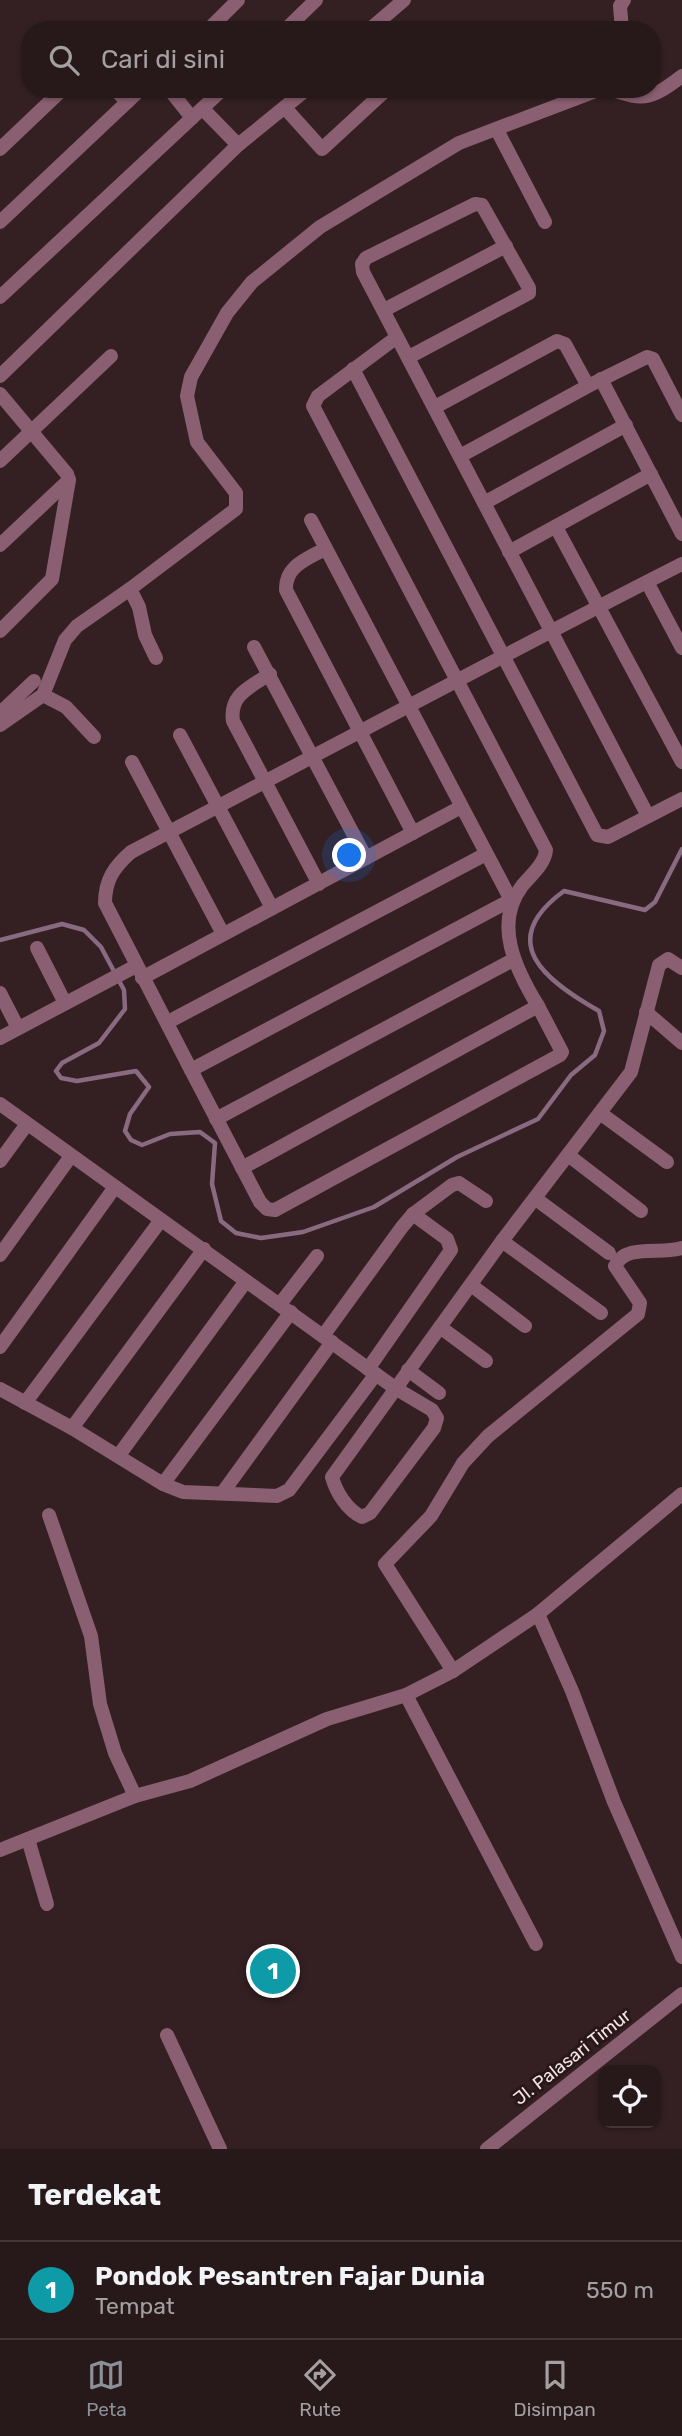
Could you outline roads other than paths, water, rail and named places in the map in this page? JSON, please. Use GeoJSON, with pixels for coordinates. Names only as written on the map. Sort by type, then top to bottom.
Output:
{"type":"FeatureCollection","features":[{"type":"Feature","properties":{"kind":"street"},"geometry":{"type":"LineString","coordinates":[[217,21],[238,0]]}},
{"type":"Feature","properties":{"kind":"street"},"geometry":{"type":"LineString","coordinates":[[294,21],[316,0]]}},
{"type":"Feature","properties":{"kind":"street"},"geometry":{"type":"LineString","coordinates":[[380,21],[404,0]]}},
{"type":"Feature","properties":{"kind":"street"},"geometry":{"type":"LineString","coordinates":[[621,21],[620,6],[624,0]]}},
{"type":"Feature","properties":{"kind":"street"},"geometry":{"type":"LineString","coordinates":[[661,91],[682,76]]}},
{"type":"Feature","properties":{"kind":"street"},"geometry":{"type":"LineString","coordinates":[[0,149],[54,98]]}},
{"type":"Feature","properties":{"kind":"street"},"geometry":{"type":"LineString","coordinates":[[123,98],[127,102]]}},
{"type":"Feature","properties":{"kind":"street"},"geometry":{"type":"LineString","coordinates":[[0,222],[131,98]]}},
{"type":"Feature","properties":{"kind":"street"},"geometry":{"type":"LineString","coordinates":[[180,98],[238,145]]}},
{"type":"Feature","properties":{"kind":"street"},"geometry":{"type":"LineString","coordinates":[[0,297],[213,98]]}},
{"type":"Feature","properties":{"kind":"street"},"geometry":{"type":"LineString","coordinates":[[0,376],[238,145],[298,98]]}},
{"type":"Feature","properties":{"kind":"street"},"geometry":{"type":"LineString","coordinates":[[286,109],[322,149],[377,98]]}},
{"type":"Feature","properties":{"kind":"street"},"geometry":{"type":"LineString","coordinates":[[0,725],[43,695],[65,640],[77,626],[236,509],[236,493],[197,442],[187,396],[191,377],[227,313],[252,282],[320,227],[459,143],[578,98]]}},
{"type":"Feature","properties":{"kind":"street"},"geometry":{"type":"LineString","coordinates":[[497,130],[545,222]]}},
{"type":"Feature","properties":{"kind":"street"},"geometry":{"type":"LineString","coordinates":[[409,357],[526,297],[529,288],[482,205],[475,204],[366,258],[362,264],[363,272],[648,816]]}},
{"type":"Feature","properties":{"kind":"street"},"geometry":{"type":"LineString","coordinates":[[384,310],[506,246]]}},
{"type":"Feature","properties":{"kind":"street"},"geometry":{"type":"LineString","coordinates":[[191,1070],[511,900],[542,861],[546,850],[313,406],[318,396],[397,337]]}},
{"type":"Feature","properties":{"kind":"street"},"geometry":{"type":"LineString","coordinates":[[435,407],[558,341],[565,344],[626,425],[682,534]]}},
{"type":"Feature","properties":{"kind":"street"},"geometry":{"type":"LineString","coordinates":[[0,461],[111,356]]}},
{"type":"Feature","properties":{"kind":"street"},"geometry":{"type":"LineString","coordinates":[[460,456],[595,382],[647,357],[653,359],[682,415]]}},
{"type":"Feature","properties":{"kind":"street"},"geometry":{"type":"LineString","coordinates":[[353,369],[597,835],[608,837],[682,799]]}},
{"type":"Feature","properties":{"kind":"street"},"geometry":{"type":"LineString","coordinates":[[0,394],[69,480],[52,579],[1,629]]}},
{"type":"Feature","properties":{"kind":"street"},"geometry":{"type":"LineString","coordinates":[[484,503],[626,425]]}},
{"type":"Feature","properties":{"kind":"street"},"geometry":{"type":"LineString","coordinates":[[509,552],[651,474]]}},
{"type":"Feature","properties":{"kind":"street"},"geometry":{"type":"LineString","coordinates":[[0,545],[69,480]]}},
{"type":"Feature","properties":{"kind":"street"},"geometry":{"type":"LineString","coordinates":[[312,520],[325,549],[407,705],[461,807],[511,900],[509,930],[513,960],[561,1050],[561,1055],[275,1210],[267,1209],[260,1202],[167,1022],[134,972],[105,903],[105,889],[114,867],[131,852],[312,755],[407,705],[550,633],[599,605],[682,564]]}},
{"type":"Feature","properties":{"kind":"street"},"geometry":{"type":"LineString","coordinates":[[556,527],[682,762]]}},
{"type":"Feature","properties":{"kind":"street"},"geometry":{"type":"LineString","coordinates":[[325,549],[292,568],[286,579],[286,590],[413,833]]}},
{"type":"Feature","properties":{"kind":"street"},"geometry":{"type":"LineString","coordinates":[[647,582],[682,648]]}},
{"type":"Feature","properties":{"kind":"street"},"geometry":{"type":"LineString","coordinates":[[130,589],[139,607],[145,635],[156,658]]}},
{"type":"Feature","properties":{"kind":"street"},"geometry":{"type":"LineString","coordinates":[[254,647],[366,858]]}},
{"type":"Feature","properties":{"kind":"street"},"geometry":{"type":"LineString","coordinates":[[270,674],[237,696],[231,707],[233,721],[319,884]]}},
{"type":"Feature","properties":{"kind":"street"},"geometry":{"type":"LineString","coordinates":[[0,713],[34,681]]}},
{"type":"Feature","properties":{"kind":"street"},"geometry":{"type":"LineString","coordinates":[[43,695],[66,707],[94,737]]}},
{"type":"Feature","properties":{"kind":"street"},"geometry":{"type":"LineString","coordinates":[[180,735],[272,908]]}},
{"type":"Feature","properties":{"kind":"street"},"geometry":{"type":"LineString","coordinates":[[132,762],[223,934]]}},
{"type":"Feature","properties":{"kind":"street"},"geometry":{"type":"LineString","coordinates":[[0,1038],[101,985],[223,934],[461,807]]}},
{"type":"Feature","properties":{"kind":"street"},"geometry":{"type":"LineString","coordinates":[[167,1022],[486,854]]}},
{"type":"Feature","properties":{"kind":"street"},"geometry":{"type":"LineString","coordinates":[[37,948],[65,1003]]}},
{"type":"Feature","properties":{"kind":"street"},"geometry":{"type":"LineString","coordinates":[[0,1104],[372,1372],[395,1388],[432,1410],[437,1418],[434,1428],[370,1513],[362,1517],[354,1513],[335,1489],[332,1477],[395,1388],[502,1241],[631,1072],[646,1012],[663,961],[668,959],[682,968]]}},
{"type":"Feature","properties":{"kind":"street"},"geometry":{"type":"LineString","coordinates":[[216,1119],[513,960]]}},
{"type":"Feature","properties":{"kind":"street"},"geometry":{"type":"LineString","coordinates":[[0,993],[18,1028]]}},
{"type":"Feature","properties":{"kind":"street"},"geometry":{"type":"LineString","coordinates":[[242,1168],[538,1006]]}},
{"type":"Feature","properties":{"kind":"street"},"geometry":{"type":"LineString","coordinates":[[646,1012],[682,1043]]}},
{"type":"Feature","properties":{"kind":"street"},"geometry":{"type":"LineString","coordinates":[[600,1112],[667,1162]]}},
{"type":"Feature","properties":{"kind":"street"},"geometry":{"type":"LineString","coordinates":[[0,1161],[27,1124]]}},
{"type":"Feature","properties":{"kind":"street"},"geometry":{"type":"LineString","coordinates":[[568,1155],[641,1211]]}},
{"type":"Feature","properties":{"kind":"street"},"geometry":{"type":"LineString","coordinates":[[0,1255],[71,1156]]}},
{"type":"Feature","properties":{"kind":"street"},"geometry":{"type":"LineString","coordinates":[[223,1492],[413,1214],[452,1185],[459,1183],[486,1201]]}},
{"type":"Feature","properties":{"kind":"street"},"geometry":{"type":"LineString","coordinates":[[0,1347],[116,1187]]}},
{"type":"Feature","properties":{"kind":"street"},"geometry":{"type":"LineString","coordinates":[[536,1199],[609,1253]]}},
{"type":"Feature","properties":{"kind":"street"},"geometry":{"type":"LineString","coordinates":[[0,1389],[119,1455],[163,1484],[183,1492],[277,1496],[289,1490],[372,1372],[451,1250],[447,1239],[413,1214]]}},
{"type":"Feature","properties":{"kind":"street"},"geometry":{"type":"LineString","coordinates":[[25,1402],[161,1220]]}},
{"type":"Feature","properties":{"kind":"street"},"geometry":{"type":"LineString","coordinates":[[502,1241],[601,1313]]}},
{"type":"Feature","properties":{"kind":"street"},"geometry":{"type":"LineString","coordinates":[[453,1671],[385,1563],[424,1525],[463,1463],[488,1436],[638,1314],[639,1303],[615,1266],[620,1257],[629,1252],[682,1248]]}},
{"type":"Feature","properties":{"kind":"street"},"geometry":{"type":"LineString","coordinates":[[72,1428],[204,1249]]}},
{"type":"Feature","properties":{"kind":"street"},"geometry":{"type":"LineString","coordinates":[[163,1484],[286,1308],[317,1256]]}},
{"type":"Feature","properties":{"kind":"street"},"geometry":{"type":"LineString","coordinates":[[119,1455],[246,1281]]}},
{"type":"Feature","properties":{"kind":"street"},"geometry":{"type":"LineString","coordinates":[[471,1285],[525,1326]]}},
{"type":"Feature","properties":{"kind":"street"},"geometry":{"type":"LineString","coordinates":[[440,1327],[485,1361]]}},
{"type":"Feature","properties":{"kind":"street"},"geometry":{"type":"LineString","coordinates":[[408,1370],[439,1393]]}},
{"type":"Feature","properties":{"kind":"street"},"geometry":{"type":"LineString","coordinates":[[0,1850],[135,1796],[190,1781],[327,1719],[406,1695],[453,1671],[538,1614],[682,1494]]}},
{"type":"Feature","properties":{"kind":"street"},"geometry":{"type":"LineString","coordinates":[[49,1515],[91,1636],[100,1704],[135,1796]]}},
{"type":"Feature","properties":{"kind":"street"},"geometry":{"type":"LineString","coordinates":[[538,1614],[572,1691],[614,1802],[682,1957]]}},
{"type":"Feature","properties":{"kind":"street"},"geometry":{"type":"LineString","coordinates":[[406,1695],[536,1944]]}},
{"type":"Feature","properties":{"kind":"street"},"geometry":{"type":"LineString","coordinates":[[28,1839],[47,1904]]}},
{"type":"Feature","properties":{"kind":"street","name":"Jl. Palasari Timur"},"geometry":{"type":"LineString","coordinates":[[487,2149],[682,1994]]}},
{"type":"Feature","properties":{"kind":"street"},"geometry":{"type":"LineString","coordinates":[[167,2035],[220,2149]]}},
{"type":"Feature","properties":{"kind":"waterway"},"geometry":{"type":"LineString","coordinates":[[0,940],[62,924],[84,930],[101,947],[124,990],[125,1009],[99,1043],[62,1063],[56,1071],[61,1078],[77,1081],[136,1071],[149,1087],[130,1114],[125,1131],[131,1140],[142,1145],[170,1134],[200,1132],[215,1143],[212,1184],[221,1221],[236,1233],[261,1238],[303,1232],[374,1207],[457,1157],[538,1119],[571,1075],[595,1055],[604,1031],[599,1011],[561,987],[535,959],[530,943],[532,927],[543,910],[564,891],[645,910],[655,902],[682,849]]}},
{"type":"Feature","properties":{"kind":"place","name":"Pondok Pesantren Fajar Dunia"},"geometry":{"type":"Point","coordinates":[273,1971]}}]}
